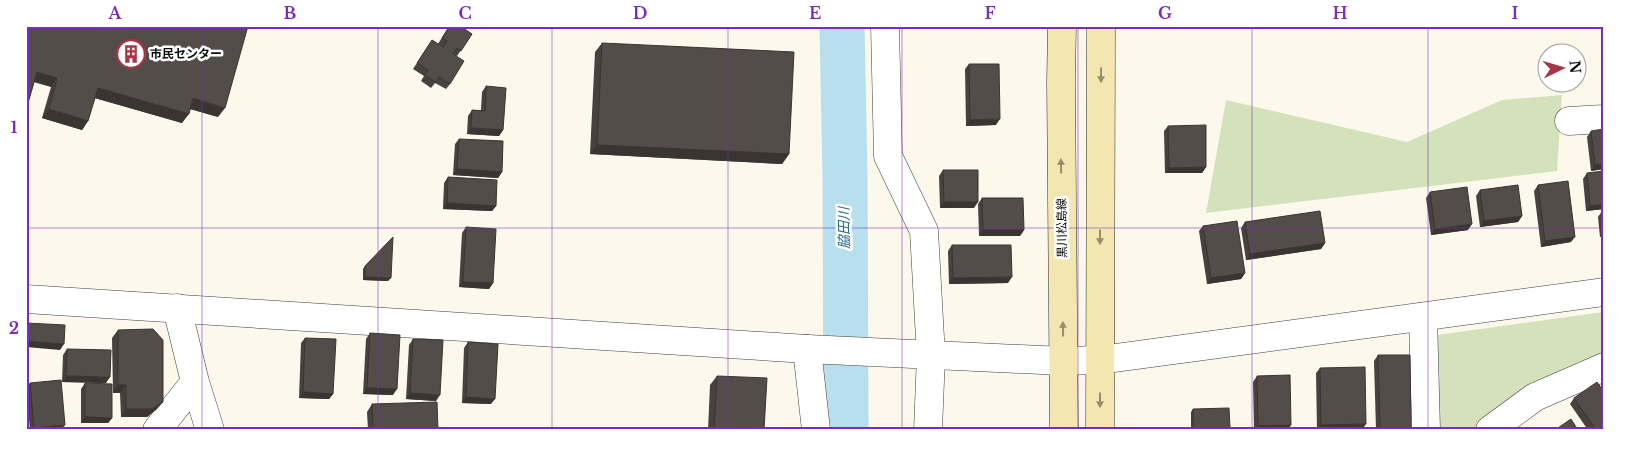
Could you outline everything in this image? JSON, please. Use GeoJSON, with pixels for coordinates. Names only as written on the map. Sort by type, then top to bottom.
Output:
{"type":"FeatureCollection","features":[{"type":"Feature","properties":{"kind":"main road","name":"黒川松島線"},"geometry":{"type":"LineString","coordinates":[[1062,26],[1060,82],[1064,430]]}},
{"type":"Feature","properties":{"kind":"main road"},"geometry":{"type":"LineString","coordinates":[[1100,430],[1101,26]]}},
{"type":"Feature","properties":{"kind":"street"},"geometry":{"type":"LineString","coordinates":[[885,26],[888,156],[924,231],[931,356],[928,430]]}},
{"type":"Feature","properties":{"kind":"street"},"geometry":{"type":"LineString","coordinates":[[1569,121],[1604,119]]}},
{"type":"Feature","properties":{"kind":"street"},"geometry":{"type":"LineString","coordinates":[[26,299],[807,349],[1063,361],[1100,360],[1604,292]]}},
{"type":"Feature","properties":{"kind":"street"},"geometry":{"type":"LineString","coordinates":[[177,308],[195,382],[210,430]]}},
{"type":"Feature","properties":{"kind":"street"},"geometry":{"type":"LineString","coordinates":[[1423,317],[1426,430]]}},
{"type":"Feature","properties":{"kind":"street"},"geometry":{"type":"LineString","coordinates":[[807,349],[816,430]]}},
{"type":"Feature","properties":{"kind":"street"},"geometry":{"type":"LineString","coordinates":[[1490,430],[1535,397],[1604,367]]}},
{"type":"Feature","properties":{"kind":"street"},"geometry":{"type":"LineString","coordinates":[[157,430],[195,382]]}},
{"type":"Feature","properties":{"kind":"green space"},"geometry":{"type":"Polygon","coordinates":[[[1562,95],[1557,171],[1206,213],[1226,100],[1407,142],[1502,100],[1562,95]]]}},
{"type":"Feature","properties":{"kind":"green space"},"geometry":{"type":"Polygon","coordinates":[[[1604,312],[1604,358],[1479,430],[1436,430],[1437,335],[1604,312]]]}},
{"type":"Feature","properties":{"kind":"building","name":"市民センター"},"geometry":{"type":"Polygon","coordinates":[[[26,26],[248,26],[225,108],[193,98],[189,114],[98,88],[88,121],[49,109],[57,78],[37,72],[26,110],[26,26]]]}},
{"type":"Feature","properties":{"kind":"building"},"geometry":{"type":"Polygon","coordinates":[[[450,26],[460,26],[472,34],[461,51],[457,48],[453,54],[464,61],[450,84],[439,77],[435,82],[425,75],[428,70],[417,63],[432,40],[443,47],[447,41],[442,38],[450,26]]]}},
{"type":"Feature","properties":{"kind":"building"},"geometry":{"type":"Polygon","coordinates":[[[602,43],[794,52],[789,154],[597,145],[602,43]]]}},
{"type":"Feature","properties":{"kind":"building"},"geometry":{"type":"Polygon","coordinates":[[[969,64],[999,64],[1000,119],[970,120],[969,64]]]}},
{"type":"Feature","properties":{"kind":"building"},"geometry":{"type":"Polygon","coordinates":[[[486,86],[506,88],[503,130],[471,128],[472,110],[485,111],[486,86]]]}},
{"type":"Feature","properties":{"kind":"building"},"geometry":{"type":"Polygon","coordinates":[[[1206,125],[1206,167],[1169,168],[1168,126],[1206,125]]]}},
{"type":"Feature","properties":{"kind":"building"},"geometry":{"type":"Polygon","coordinates":[[[1604,129],[1604,164],[1595,165],[1591,131],[1604,129]]]}},
{"type":"Feature","properties":{"kind":"building"},"geometry":{"type":"Polygon","coordinates":[[[459,139],[503,141],[502,172],[457,169],[459,139]]]}},
{"type":"Feature","properties":{"kind":"building"},"geometry":{"type":"Polygon","coordinates":[[[943,170],[978,170],[978,202],[944,202],[943,170]]]}},
{"type":"Feature","properties":{"kind":"building"},"geometry":{"type":"Polygon","coordinates":[[[1604,171],[1604,204],[1590,206],[1587,173],[1604,171]]]}},
{"type":"Feature","properties":{"kind":"building"},"geometry":{"type":"Polygon","coordinates":[[[448,177],[497,180],[496,206],[447,203],[448,177]]]}},
{"type":"Feature","properties":{"kind":"building"},"geometry":{"type":"Polygon","coordinates":[[[1568,181],[1575,237],[1545,241],[1538,185],[1568,181]]]}},
{"type":"Feature","properties":{"kind":"building"},"geometry":{"type":"Polygon","coordinates":[[[1518,185],[1522,216],[1484,221],[1480,190],[1518,185]]]}},
{"type":"Feature","properties":{"kind":"building"},"geometry":{"type":"Polygon","coordinates":[[[1467,187],[1472,224],[1435,229],[1430,192],[1467,187]]]}},
{"type":"Feature","properties":{"kind":"building"},"geometry":{"type":"Polygon","coordinates":[[[982,198],[1023,198],[1024,230],[983,230],[982,198]]]}},
{"type":"Feature","properties":{"kind":"building"},"geometry":{"type":"Polygon","coordinates":[[[1320,211],[1325,243],[1250,254],[1245,222],[1320,211]]]}},
{"type":"Feature","properties":{"kind":"building"},"geometry":{"type":"Polygon","coordinates":[[[1602,211],[1604,211],[1604,227],[1602,211]]]}},
{"type":"Feature","properties":{"kind":"building"},"geometry":{"type":"Polygon","coordinates":[[[1237,221],[1245,273],[1211,278],[1203,226],[1237,221]]]}},
{"type":"Feature","properties":{"kind":"building"},"geometry":{"type":"Polygon","coordinates":[[[466,227],[496,229],[493,283],[463,282],[466,227]]]}},
{"type":"Feature","properties":{"kind":"building"},"geometry":{"type":"Polygon","coordinates":[[[393,237],[391,278],[365,277],[365,266],[393,237]]]}},
{"type":"Feature","properties":{"kind":"building"},"geometry":{"type":"Polygon","coordinates":[[[952,245],[1011,245],[1012,277],[953,278],[952,245]]]}},
{"type":"Feature","properties":{"kind":"building"},"geometry":{"type":"Polygon","coordinates":[[[26,323],[65,325],[64,344],[26,341],[26,323]]]}},
{"type":"Feature","properties":{"kind":"building"},"geometry":{"type":"Polygon","coordinates":[[[153,329],[163,340],[163,402],[152,409],[126,409],[126,385],[118,385],[118,330],[153,329]]]}},
{"type":"Feature","properties":{"kind":"building"},"geometry":{"type":"Polygon","coordinates":[[[370,333],[400,335],[397,389],[367,388],[370,333]]]}},
{"type":"Feature","properties":{"kind":"building"},"geometry":{"type":"Polygon","coordinates":[[[305,338],[336,339],[333,394],[303,392],[305,338]]]}},
{"type":"Feature","properties":{"kind":"building"},"geometry":{"type":"Polygon","coordinates":[[[413,339],[443,340],[440,395],[410,393],[413,339]]]}},
{"type":"Feature","properties":{"kind":"building"},"geometry":{"type":"Polygon","coordinates":[[[468,342],[498,344],[495,399],[466,397],[468,342]]]}},
{"type":"Feature","properties":{"kind":"building"},"geometry":{"type":"Polygon","coordinates":[[[67,349],[111,350],[110,377],[66,376],[67,349]]]}},
{"type":"Feature","properties":{"kind":"building"},"geometry":{"type":"Polygon","coordinates":[[[1378,355],[1410,355],[1411,428],[1380,429],[1378,355]]]}},
{"type":"Feature","properties":{"kind":"building"},"geometry":{"type":"Polygon","coordinates":[[[1365,367],[1366,424],[1321,425],[1320,368],[1365,367]]]}},
{"type":"Feature","properties":{"kind":"building"},"geometry":{"type":"Polygon","coordinates":[[[1290,375],[1291,425],[1258,426],[1257,376],[1290,375]]]}},
{"type":"Feature","properties":{"kind":"building"},"geometry":{"type":"Polygon","coordinates":[[[717,376],[767,378],[764,430],[714,430],[717,376]]]}},
{"type":"Feature","properties":{"kind":"building"},"geometry":{"type":"Polygon","coordinates":[[[61,380],[65,425],[34,428],[30,383],[61,380]]]}},
{"type":"Feature","properties":{"kind":"building"},"geometry":{"type":"Polygon","coordinates":[[[1597,382],[1604,392],[1604,430],[1596,430],[1574,398],[1597,382]]]}},
{"type":"Feature","properties":{"kind":"building"},"geometry":{"type":"Polygon","coordinates":[[[85,383],[112,384],[112,418],[85,417],[85,383]]]}},
{"type":"Feature","properties":{"kind":"building"},"geometry":{"type":"Polygon","coordinates":[[[437,402],[438,430],[373,430],[372,404],[437,402]]]}},
{"type":"Feature","properties":{"kind":"building"},"geometry":{"type":"Polygon","coordinates":[[[1229,408],[1230,428],[1193,428],[1193,409],[1229,408]]]}},
{"type":"Feature","properties":{"kind":"building"},"geometry":{"type":"Polygon","coordinates":[[[1571,419],[1578,430],[1555,430],[1571,419]]]}},
{"type":"Feature","properties":{"kind":"building"},"geometry":{"type":"Polygon","coordinates":[[[949,428],[979,428],[979,430],[949,430],[949,428]]]}},
{"type":"Feature","properties":{"kind":"waterway","name":"脇田川"},"geometry":{"type":"LineString","coordinates":[[842,26],[846,430]]}},
{"type":"Feature","properties":{"kind":"place","name":"市民センター"},"geometry":{"type":"Point","coordinates":[131,54]}}]}
